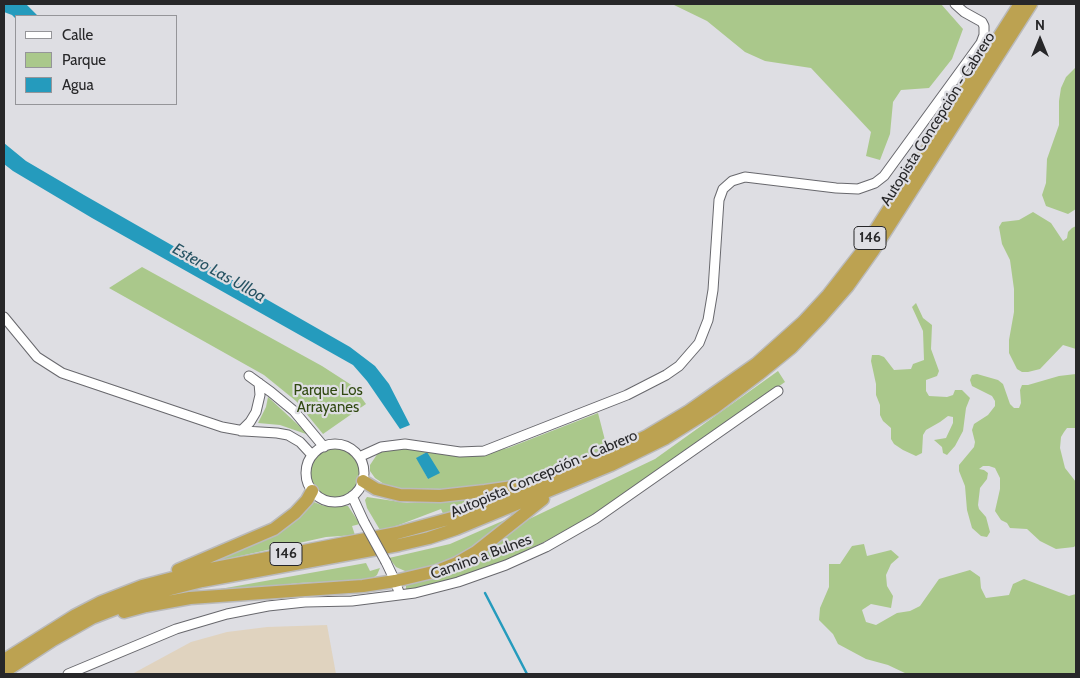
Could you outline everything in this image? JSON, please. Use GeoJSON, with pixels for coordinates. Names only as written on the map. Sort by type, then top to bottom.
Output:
{"type":"FeatureCollection","features":[{"type":"Feature","properties":{"kind":"highway","name":"Autopista Concepción - Cabrero"},"geometry":{"type":"LineString","coordinates":[[4,660],[74,616],[101,602],[142,586],[186,574],[426,526],[494,503],[622,448],[689,411],[756,364],[803,322],[828,295],[860,254],[1020,4]]}},
{"type":"Feature","properties":{"kind":"highway","name":"Autopista Concepción - Cabrero"},"geometry":{"type":"LineString","coordinates":[[4,672],[65,632],[112,609],[159,592],[202,581],[429,538],[485,518],[560,487],[631,456],[687,426],[759,374],[811,328],[848,286],[873,251],[1031,4]]}},
{"type":"Feature","properties":{"kind":"highway"},"geometry":{"type":"LineString","coordinates":[[363,481],[376,489],[394,494],[440,496],[545,481]]}},
{"type":"Feature","properties":{"kind":"highway"},"geometry":{"type":"LineString","coordinates":[[65,632],[121,612],[164,602],[190,598],[363,586],[437,571],[467,558],[560,487]]}},
{"type":"Feature","properties":{"kind":"highway"},"geometry":{"type":"LineString","coordinates":[[142,586],[274,529],[295,514],[312,491]]}},
{"type":"Feature","properties":{"kind":"street"},"geometry":{"type":"LineString","coordinates":[[359,457],[381,448],[405,444],[460,452],[475,452],[493,448],[627,395],[666,375],[679,366],[699,343],[711,306],[719,200],[720,194],[727,184],[738,178],[753,177],[836,188],[858,189],[875,183],[884,176],[981,43],[984,35],[982,22],[964,12],[955,4]]}},
{"type":"Feature","properties":{"kind":"street"},"geometry":{"type":"LineString","coordinates":[[4,317],[8,330],[37,357],[62,373],[212,424],[241,430],[277,432],[288,435],[300,442],[312,455]]}},
{"type":"Feature","properties":{"kind":"street"},"geometry":{"type":"LineString","coordinates":[[248,376],[294,411],[324,447]]}},
{"type":"Feature","properties":{"kind":"street"},"geometry":{"type":"LineString","coordinates":[[241,430],[250,422],[256,412],[260,395],[259,383]]}},
{"type":"Feature","properties":{"kind":"street","name":"Camino a Bulnes"},"geometry":{"type":"LineString","coordinates":[[68,674],[176,630],[241,610],[290,603],[352,601],[400,595],[446,586],[524,558],[562,539],[595,519],[778,391]]}},
{"type":"Feature","properties":{"kind":"street"},"geometry":{"type":"LineString","coordinates":[[340,445],[351,449],[359,457],[363,466],[363,481],[360,488],[352,496],[342,501],[331,501],[321,498],[312,491],[308,482],[306,473],[312,455],[324,447],[340,445]]}},
{"type":"Feature","properties":{"kind":"street"},"geometry":{"type":"LineString","coordinates":[[352,496],[386,562],[400,595]]}},
{"type":"Feature","properties":{"kind":"shaded area"},"geometry":{"type":"Polygon","coordinates":[[[327,625],[336,674],[132,674],[191,642],[227,632],[267,627],[327,625]]]}},
{"type":"Feature","properties":{"kind":"green space"},"geometry":{"type":"Polygon","coordinates":[[[672,4],[941,4],[963,29],[952,59],[929,88],[901,90],[893,102],[890,134],[880,160],[866,156],[871,132],[811,68],[765,61],[745,52],[707,21],[672,4]]]}},
{"type":"Feature","properties":{"kind":"green space"},"geometry":{"type":"Polygon","coordinates":[[[1075,68],[1076,209],[1068,214],[1046,206],[1042,195],[1046,183],[1047,159],[1059,125],[1061,88],[1066,77],[1075,68]]]}},
{"type":"Feature","properties":{"kind":"green space"},"geometry":{"type":"Polygon","coordinates":[[[1033,212],[1051,223],[1063,241],[1067,238],[1068,232],[1076,226],[1076,349],[1063,345],[1040,369],[1022,372],[1017,369],[1009,353],[1009,340],[1014,312],[1014,289],[1010,260],[1002,244],[999,227],[1002,222],[1019,220],[1033,212]]]}},
{"type":"Feature","properties":{"kind":"green space","name":"Parque Los Arrayanes"},"geometry":{"type":"Polygon","coordinates":[[[142,267],[322,366],[353,386],[366,404],[323,434],[296,401],[264,375],[109,288],[142,267]]]}},
{"type":"Feature","properties":{"kind":"green space"},"geometry":{"type":"Polygon","coordinates":[[[916,303],[923,318],[932,325],[931,349],[939,371],[937,376],[926,380],[926,391],[929,396],[947,397],[953,395],[955,390],[962,390],[970,398],[966,408],[963,431],[955,446],[947,455],[943,453],[942,447],[934,440],[946,438],[953,423],[953,417],[948,416],[926,430],[923,435],[922,453],[916,456],[894,444],[891,439],[891,428],[883,421],[880,415],[880,405],[876,395],[876,384],[871,361],[872,355],[884,357],[894,370],[911,369],[913,364],[924,360],[923,331],[912,307],[916,303]]]}},
{"type":"Feature","properties":{"kind":"green space"},"geometry":{"type":"Polygon","coordinates":[[[778,371],[785,382],[599,512],[546,541],[500,563],[454,579],[406,591],[406,585],[413,582],[453,573],[462,569],[525,521],[655,459],[778,371]]]}},
{"type":"Feature","properties":{"kind":"green space"},"geometry":{"type":"Polygon","coordinates":[[[977,374],[998,380],[1003,384],[1010,404],[1014,408],[1019,408],[1022,385],[1076,374],[1076,428],[1067,428],[1061,437],[1060,448],[1065,468],[1076,482],[1076,545],[1074,547],[1056,549],[1040,541],[1027,529],[1010,528],[1007,523],[1001,520],[995,511],[1000,489],[1000,478],[995,468],[989,466],[983,466],[979,469],[988,473],[987,479],[980,488],[978,505],[986,517],[990,532],[987,537],[981,536],[972,528],[967,510],[965,486],[959,471],[959,465],[974,447],[975,442],[972,430],[974,424],[988,415],[995,406],[992,396],[972,386],[970,380],[972,375],[977,374]]]}},
{"type":"Feature","properties":{"kind":"green space"},"geometry":{"type":"Polygon","coordinates":[[[268,397],[309,435],[280,425],[258,423],[266,407],[268,397]]]}},
{"type":"Feature","properties":{"kind":"green space"},"geometry":{"type":"Polygon","coordinates":[[[598,413],[607,448],[519,482],[444,489],[390,488],[375,478],[370,471],[370,465],[378,453],[402,447],[473,456],[508,448],[598,413]],[[427,452],[417,458],[428,479],[427,452]]]}},
{"type":"Feature","properties":{"kind":"green space"},"geometry":{"type":"Polygon","coordinates":[[[335,448],[344,450],[355,459],[360,473],[358,482],[349,493],[335,498],[326,496],[315,487],[310,473],[312,464],[321,453],[335,448]]]}},
{"type":"Feature","properties":{"kind":"green space"},"geometry":{"type":"Polygon","coordinates":[[[367,497],[407,503],[489,498],[444,516],[441,509],[391,528],[380,530],[367,508],[365,500],[367,497]]]}},
{"type":"Feature","properties":{"kind":"green space"},"geometry":{"type":"Polygon","coordinates":[[[311,501],[324,506],[348,506],[360,524],[352,526],[355,535],[326,537],[213,562],[247,547],[311,501]]]}},
{"type":"Feature","properties":{"kind":"green space"},"geometry":{"type":"Polygon","coordinates":[[[507,519],[472,548],[441,566],[418,572],[405,571],[396,567],[389,558],[450,544],[507,519]]]}},
{"type":"Feature","properties":{"kind":"green space"},"geometry":{"type":"Polygon","coordinates":[[[864,544],[867,556],[891,550],[899,557],[891,564],[886,575],[887,586],[893,596],[891,608],[871,604],[862,610],[866,622],[876,625],[897,613],[910,611],[920,606],[939,579],[970,570],[980,577],[981,588],[986,598],[1009,595],[1013,584],[1024,579],[1069,596],[1076,594],[1076,674],[907,674],[888,665],[866,659],[838,644],[833,634],[819,620],[820,608],[829,587],[829,564],[840,564],[852,546],[864,544]]]}},
{"type":"Feature","properties":{"kind":"green space"},"geometry":{"type":"Polygon","coordinates":[[[366,563],[370,571],[380,568],[377,575],[370,580],[299,583],[192,594],[366,563]]]}},
{"type":"Feature","properties":{"kind":"water"},"geometry":{"type":"Polygon","coordinates":[[[4,4],[26,4],[37,15],[15,15],[15,18],[4,12],[4,4]]]}},
{"type":"Feature","properties":{"kind":"water","name":"Estero Las Ulloa"},"geometry":{"type":"Polygon","coordinates":[[[4,143],[26,161],[350,347],[375,366],[389,384],[410,425],[400,429],[367,381],[353,365],[92,218],[13,171],[4,164],[4,143]]]}},
{"type":"Feature","properties":{"kind":"water"},"geometry":{"type":"Polygon","coordinates":[[[427,452],[440,473],[428,479],[416,458],[427,452]]]}},
{"type":"Feature","properties":{"kind":"waterway"},"geometry":{"type":"LineString","coordinates":[[485,593],[527,674]]}}]}
